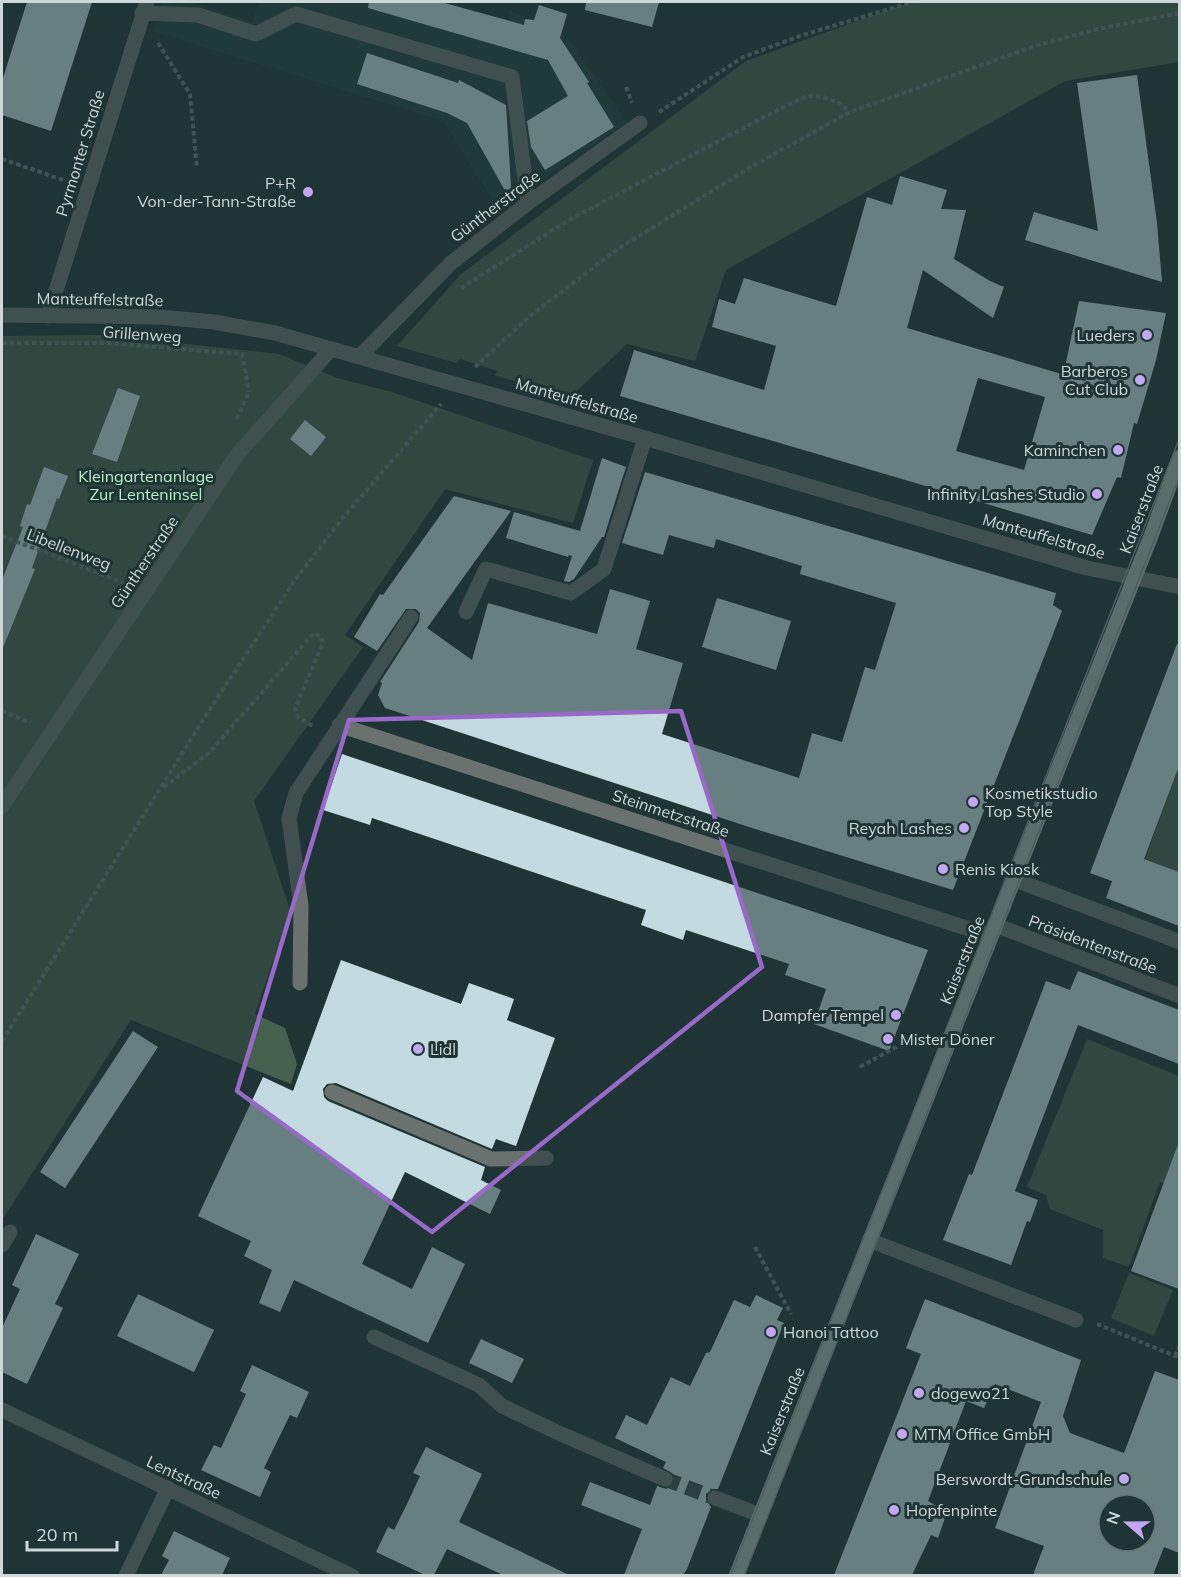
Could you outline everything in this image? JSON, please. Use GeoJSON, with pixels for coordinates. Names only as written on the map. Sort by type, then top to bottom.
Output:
{"type":"FeatureCollection","features":[{"type":"Feature","properties":{"kind":"main road","name":"Kaiserstraße"},"geometry":{"type":"LineString","coordinates":[[736,1575],[1162,508],[1179,458]]}},
{"type":"Feature","properties":{"kind":"street","name":"Pyrmonter Straße"},"geometry":{"type":"LineString","coordinates":[[48,316],[143,12]]}},
{"type":"Feature","properties":{"kind":"street"},"geometry":{"type":"LineString","coordinates":[[143,12],[198,15],[256,34],[296,14],[512,77],[528,202]]}},
{"type":"Feature","properties":{"kind":"street","name":"Güntherstraße"},"geometry":{"type":"LineString","coordinates":[[359,357],[451,263],[528,202],[640,123]]}},
{"type":"Feature","properties":{"kind":"street","name":"Manteuffelstraße"},"geometry":{"type":"LineString","coordinates":[[2,315],[159,317],[214,322],[275,333],[645,438],[1087,568],[1179,587]]}},
{"type":"Feature","properties":{"kind":"street","name":"Güntherstraße"},"geometry":{"type":"LineString","coordinates":[[2,806],[237,454],[331,349]]}},
{"type":"Feature","properties":{"kind":"street"},"geometry":{"type":"LineString","coordinates":[[466,612],[486,569],[571,593],[604,569],[645,438]]}},
{"type":"Feature","properties":{"kind":"street"},"geometry":{"type":"LineString","coordinates":[[300,983],[301,906],[289,818],[296,793],[411,617]]}},
{"type":"Feature","properties":{"kind":"street","name":"Steinmetzstraße"},"geometry":{"type":"LineString","coordinates":[[339,724],[993,931]]}},
{"type":"Feature","properties":{"kind":"street","name":"Präsidentenstraße"},"geometry":{"type":"LineString","coordinates":[[1013,879],[1179,942]]}},
{"type":"Feature","properties":{"kind":"street","name":"Präsidentenstraße"},"geometry":{"type":"LineString","coordinates":[[993,931],[1179,996]]}},
{"type":"Feature","properties":{"kind":"street"},"geometry":{"type":"LineString","coordinates":[[332,1092],[491,1159],[546,1158]]}},
{"type":"Feature","properties":{"kind":"street"},"geometry":{"type":"LineString","coordinates":[[869,1240],[1076,1320]]}},
{"type":"Feature","properties":{"kind":"street"},"geometry":{"type":"LineString","coordinates":[[374,1337],[479,1385],[502,1406],[665,1479]]}},
{"type":"Feature","properties":{"kind":"street","name":"Lentstraße"},"geometry":{"type":"LineString","coordinates":[[2,1410],[351,1575]]}},
{"type":"Feature","properties":{"kind":"street"},"geometry":{"type":"LineString","coordinates":[[126,1575],[168,1488]]}},
{"type":"Feature","properties":{"kind":"street"},"geometry":{"type":"LineString","coordinates":[[715,1498],[760,1515]]}},
{"type":"Feature","properties":{"kind":"path"},"geometry":{"type":"LineString","coordinates":[[626,87],[640,123],[743,57],[800,36],[912,2]]}},
{"type":"Feature","properties":{"kind":"path"},"geometry":{"type":"LineString","coordinates":[[143,12],[181,82],[190,94],[197,168]]}},
{"type":"Feature","properties":{"kind":"path"},"geometry":{"type":"LineString","coordinates":[[477,364],[530,316],[619,248],[758,163],[850,112],[1035,46],[1098,29],[1179,13]]}},
{"type":"Feature","properties":{"kind":"path"},"geometry":{"type":"LineString","coordinates":[[460,289],[567,221],[807,96],[839,103],[850,112]]}},
{"type":"Feature","properties":{"kind":"path"},"geometry":{"type":"LineString","coordinates":[[2,159],[88,189]]}},
{"type":"Feature","properties":{"kind":"path","name":"Grillenweg"},"geometry":{"type":"LineString","coordinates":[[2,343],[107,343],[242,354],[249,392]]}},
{"type":"Feature","properties":{"kind":"path"},"geometry":{"type":"LineString","coordinates":[[2,1041],[206,715],[295,580],[341,520],[438,407]]}},
{"type":"Feature","properties":{"kind":"path","name":"Libellenweg"},"geometry":{"type":"LineString","coordinates":[[2,536],[127,584]]}},
{"type":"Feature","properties":{"kind":"path"},"geometry":{"type":"LineString","coordinates":[[161,789],[210,752],[315,633],[321,637],[323,644],[295,709],[298,717],[304,721]]}},
{"type":"Feature","properties":{"kind":"path"},"geometry":{"type":"LineString","coordinates":[[2,711],[33,725]]}},
{"type":"Feature","properties":{"kind":"path"},"geometry":{"type":"LineString","coordinates":[[860,1067],[898,1046]]}},
{"type":"Feature","properties":{"kind":"path"},"geometry":{"type":"LineString","coordinates":[[755,1247],[792,1314]]}},
{"type":"Feature","properties":{"kind":"path"},"geometry":{"type":"LineString","coordinates":[[1099,1324],[1177,1357],[1179,1345]]}},
{"type":"Feature","properties":{"kind":"highlighted area"},"geometry":{"type":"Polygon","coordinates":[[[681,711],[762,967],[432,1232],[237,1091],[349,720],[681,711]]]}},
{"type":"Feature","properties":{"kind":"shaded area"},"geometry":{"type":"Polygon","coordinates":[[[164,2],[192,2],[252,22],[259,2],[441,2],[509,20],[509,10],[569,40],[627,122],[499,210],[443,121],[152,31],[164,2]]]}},
{"type":"Feature","properties":{"kind":"green space"},"geometry":{"type":"Polygon","coordinates":[[[911,2],[1179,2],[1179,62],[1065,81],[726,270],[695,361],[627,344],[569,398],[494,375],[498,371],[460,359],[456,363],[397,346],[461,274],[746,61],[911,2]]]}},
{"type":"Feature","properties":{"kind":"green space","name":"Kleingartenanlage Zur Lenteninsel"},"geometry":{"type":"Polygon","coordinates":[[[105,335],[279,354],[337,378],[395,393],[593,460],[573,523],[445,489],[345,635],[363,647],[254,801],[290,910],[255,1014],[285,1028],[297,1064],[291,1084],[131,1020],[2,1220],[2,336],[105,335]]]}},
{"type":"Feature","properties":{"kind":"green space"},"geometry":{"type":"Polygon","coordinates":[[[1179,766],[1180,872],[1145,859],[1179,766]]]}},
{"type":"Feature","properties":{"kind":"green space"},"geometry":{"type":"Polygon","coordinates":[[[1087,1039],[1179,1076],[1179,1189],[1160,1182],[1129,1267],[1103,1258],[1103,1230],[1050,1209],[1046,1195],[1027,1187],[1087,1039]]]}},
{"type":"Feature","properties":{"kind":"green space"},"geometry":{"type":"Polygon","coordinates":[[[1129,1273],[1173,1290],[1154,1336],[1111,1318],[1129,1273]]]}},
{"type":"Feature","properties":{"kind":"building"},"geometry":{"type":"Polygon","coordinates":[[[27,2],[92,2],[51,131],[2,115],[2,81],[27,2]]]}},
{"type":"Feature","properties":{"kind":"building"},"geometry":{"type":"Polygon","coordinates":[[[369,2],[441,2],[524,25],[525,19],[534,20],[539,5],[567,14],[560,38],[589,82],[587,83],[614,127],[545,170],[531,147],[527,121],[568,96],[548,60],[368,8],[369,2]]]}},
{"type":"Feature","properties":{"kind":"building"},"geometry":{"type":"Polygon","coordinates":[[[586,2],[659,2],[652,27],[585,10],[586,2]]]}},
{"type":"Feature","properties":{"kind":"building"},"geometry":{"type":"Polygon","coordinates":[[[367,53],[458,83],[459,80],[506,105],[512,203],[467,123],[447,113],[357,84],[367,53]]]}},
{"type":"Feature","properties":{"kind":"building"},"geometry":{"type":"Polygon","coordinates":[[[1137,75],[1157,223],[1162,282],[1025,240],[1034,212],[1098,231],[1077,83],[1137,75]]]}},
{"type":"Feature","properties":{"kind":"building"},"geometry":{"type":"Polygon","coordinates":[[[900,176],[947,190],[941,209],[966,210],[954,259],[1004,287],[993,318],[923,270],[907,328],[1088,382],[1065,367],[1079,301],[1166,313],[1156,360],[1137,424],[1134,423],[1121,478],[1117,477],[1092,535],[620,396],[634,350],[764,390],[776,346],[712,327],[719,299],[735,304],[744,278],[836,306],[867,197],[892,205],[900,176]],[[978,378],[956,451],[1024,470],[1045,397],[978,378]]]}},
{"type":"Feature","properties":{"kind":"building"},"geometry":{"type":"Polygon","coordinates":[[[118,388],[140,396],[117,462],[92,454],[118,388]]]}},
{"type":"Feature","properties":{"kind":"building"},"geometry":{"type":"Polygon","coordinates":[[[305,420],[326,437],[311,456],[290,439],[305,420]]]}},
{"type":"Feature","properties":{"kind":"building"},"geometry":{"type":"Polygon","coordinates":[[[602,458],[626,467],[604,537],[574,579],[569,582],[564,581],[572,556],[568,557],[506,538],[514,512],[580,531],[602,458]]]}},
{"type":"Feature","properties":{"kind":"building"},"geometry":{"type":"Polygon","coordinates":[[[44,467],[68,476],[59,499],[57,498],[32,568],[35,569],[2,650],[2,580],[23,527],[20,526],[27,504],[30,505],[44,467]]]}},
{"type":"Feature","properties":{"kind":"building"},"geometry":{"type":"Polygon","coordinates":[[[645,472],[1056,593],[1053,605],[1062,611],[953,890],[749,827],[385,708],[378,695],[382,683],[380,682],[419,622],[420,613],[416,609],[406,609],[377,651],[354,637],[380,594],[383,595],[454,496],[511,511],[427,628],[472,660],[488,603],[597,634],[610,589],[650,601],[636,649],[683,663],[662,734],[799,778],[812,733],[842,742],[865,667],[875,670],[896,603],[800,574],[802,566],[716,539],[714,548],[669,535],[663,555],[622,543],[645,472]]]}},
{"type":"Feature","properties":{"kind":"building"},"geometry":{"type":"Polygon","coordinates":[[[717,598],[791,621],[776,670],[702,647],[717,598]]]}},
{"type":"Feature","properties":{"kind":"building"},"geometry":{"type":"Polygon","coordinates":[[[1177,644],[1179,645],[1179,766],[1144,859],[1179,872],[1179,926],[1106,898],[1112,881],[1090,873],[1177,644]]]}},
{"type":"Feature","properties":{"kind":"building"},"geometry":{"type":"Polygon","coordinates":[[[342,754],[928,950],[889,1051],[814,1024],[826,989],[785,975],[789,964],[686,930],[683,940],[641,925],[646,910],[372,818],[370,825],[323,810],[342,754]]]}},
{"type":"Feature","properties":{"kind":"building"},"geometry":{"type":"Polygon","coordinates":[[[341,960],[461,1004],[469,983],[514,999],[507,1020],[555,1038],[516,1146],[496,1139],[492,1149],[336,1083],[327,1084],[323,1089],[324,1097],[328,1101],[485,1167],[481,1180],[501,1190],[490,1214],[405,1172],[362,1264],[412,1289],[432,1247],[465,1264],[428,1343],[294,1280],[280,1312],[259,1303],[272,1270],[244,1256],[251,1241],[198,1216],[263,1077],[293,1091],[341,960]]]}},
{"type":"Feature","properties":{"kind":"building"},"geometry":{"type":"Polygon","coordinates":[[[1078,971],[1179,1010],[1179,1064],[1078,1025],[1015,1191],[1038,1200],[1030,1222],[1027,1221],[1011,1265],[943,1240],[969,1174],[972,1175],[1046,981],[1070,990],[1078,971]]]}},
{"type":"Feature","properties":{"kind":"building"},"geometry":{"type":"Polygon","coordinates":[[[133,1031],[158,1047],[65,1188],[40,1172],[133,1031]]]}},
{"type":"Feature","properties":{"kind":"building"},"geometry":{"type":"Polygon","coordinates":[[[1177,1147],[1179,1148],[1179,1289],[1131,1271],[1177,1147]]]}},
{"type":"Feature","properties":{"kind":"building"},"geometry":{"type":"Polygon","coordinates":[[[36,1234],[79,1254],[55,1304],[63,1308],[27,1384],[2,1372],[2,1328],[20,1289],[12,1285],[36,1234]]]}},
{"type":"Feature","properties":{"kind":"building"},"geometry":{"type":"Polygon","coordinates":[[[138,1294],[214,1330],[194,1372],[117,1336],[138,1294]]]}},
{"type":"Feature","properties":{"kind":"building"},"geometry":{"type":"Polygon","coordinates":[[[756,1295],[783,1308],[777,1320],[784,1323],[718,1489],[713,1489],[706,1494],[706,1500],[711,1507],[687,1569],[683,1575],[624,1575],[642,1529],[581,1505],[590,1482],[650,1505],[657,1486],[666,1489],[671,1486],[675,1477],[663,1468],[666,1462],[615,1438],[626,1415],[647,1425],[671,1377],[690,1386],[706,1353],[710,1352],[734,1300],[750,1307],[756,1295]]]}},
{"type":"Feature","properties":{"kind":"building"},"geometry":{"type":"Polygon","coordinates":[[[925,1299],[1081,1360],[1063,1416],[1070,1433],[1124,1453],[1155,1371],[1179,1380],[1179,1553],[1164,1547],[1153,1575],[1033,1575],[1044,1546],[995,1528],[1041,1402],[995,1384],[984,1408],[966,1401],[928,1501],[947,1512],[938,1538],[931,1535],[912,1575],[834,1575],[921,1354],[906,1348],[925,1299]]]}},
{"type":"Feature","properties":{"kind":"building"},"geometry":{"type":"Polygon","coordinates":[[[481,1339],[524,1359],[512,1383],[469,1363],[481,1339]]]}},
{"type":"Feature","properties":{"kind":"building"},"geometry":{"type":"Polygon","coordinates":[[[252,1365],[309,1392],[297,1418],[290,1415],[264,1468],[271,1472],[260,1497],[201,1470],[214,1445],[221,1448],[246,1394],[240,1391],[252,1365]]]}},
{"type":"Feature","properties":{"kind":"building"},"geometry":{"type":"Polygon","coordinates":[[[426,1447],[482,1474],[459,1522],[569,1575],[503,1575],[447,1549],[434,1575],[425,1575],[376,1552],[388,1527],[394,1530],[407,1504],[420,1476],[413,1473],[426,1447]]]}},
{"type":"Feature","properties":{"kind":"building"},"geometry":{"type":"Polygon","coordinates":[[[174,1531],[230,1558],[222,1575],[161,1575],[169,1560],[162,1556],[174,1531]]]}},
{"type":"Feature","properties":{"kind":"tunnel"},"geometry":{"type":"LineString","coordinates":[[665,1479],[715,1498]]}},
{"type":"Feature","properties":{"kind":"tram line"},"geometry":{"type":"LineString","coordinates":[[730,1576],[1180,437]]}},
{"type":"Feature","properties":{"kind":"tram line"},"geometry":{"type":"LineString","coordinates":[[744,1576],[1180,475]]}},
{"type":"Feature","properties":{"kind":"place","name":"P+R Von-der-Tann-Straße"},"geometry":{"type":"Point","coordinates":[308,192]}},
{"type":"Feature","properties":{"kind":"place","name":"Lueders"},"geometry":{"type":"Point","coordinates":[1147,335]}},
{"type":"Feature","properties":{"kind":"place","name":"Barberos Cut Club"},"geometry":{"type":"Point","coordinates":[1140,380]}},
{"type":"Feature","properties":{"kind":"place","name":"Kaminchen"},"geometry":{"type":"Point","coordinates":[1118,450]}},
{"type":"Feature","properties":{"kind":"place","name":"Infinity Lashes Studio"},"geometry":{"type":"Point","coordinates":[1097,494]}},
{"type":"Feature","properties":{"kind":"place","name":"Kosmetikstudio Top Style"},"geometry":{"type":"Point","coordinates":[973,802]}},
{"type":"Feature","properties":{"kind":"place","name":"Reyah Lashes"},"geometry":{"type":"Point","coordinates":[964,828]}},
{"type":"Feature","properties":{"kind":"place","name":"Renis Kiosk"},"geometry":{"type":"Point","coordinates":[943,869]}},
{"type":"Feature","properties":{"kind":"place","name":"Dampfer Tempel"},"geometry":{"type":"Point","coordinates":[896,1015]}},
{"type":"Feature","properties":{"kind":"place","name":"Mister Döner"},"geometry":{"type":"Point","coordinates":[888,1039]}},
{"type":"Feature","properties":{"kind":"place","name":"Lidl"},"geometry":{"type":"Point","coordinates":[418,1049]}},
{"type":"Feature","properties":{"kind":"place","name":"Hanoi Tattoo"},"geometry":{"type":"Point","coordinates":[771,1332]}},
{"type":"Feature","properties":{"kind":"place","name":"dogewo21"},"geometry":{"type":"Point","coordinates":[919,1393]}},
{"type":"Feature","properties":{"kind":"place","name":"MTM Office GmbH"},"geometry":{"type":"Point","coordinates":[902,1434]}},
{"type":"Feature","properties":{"kind":"place","name":"Berswordt-Grundschule"},"geometry":{"type":"Point","coordinates":[1124,1479]}},
{"type":"Feature","properties":{"kind":"place","name":"Hopfenpinte"},"geometry":{"type":"Point","coordinates":[894,1510]}}]}
